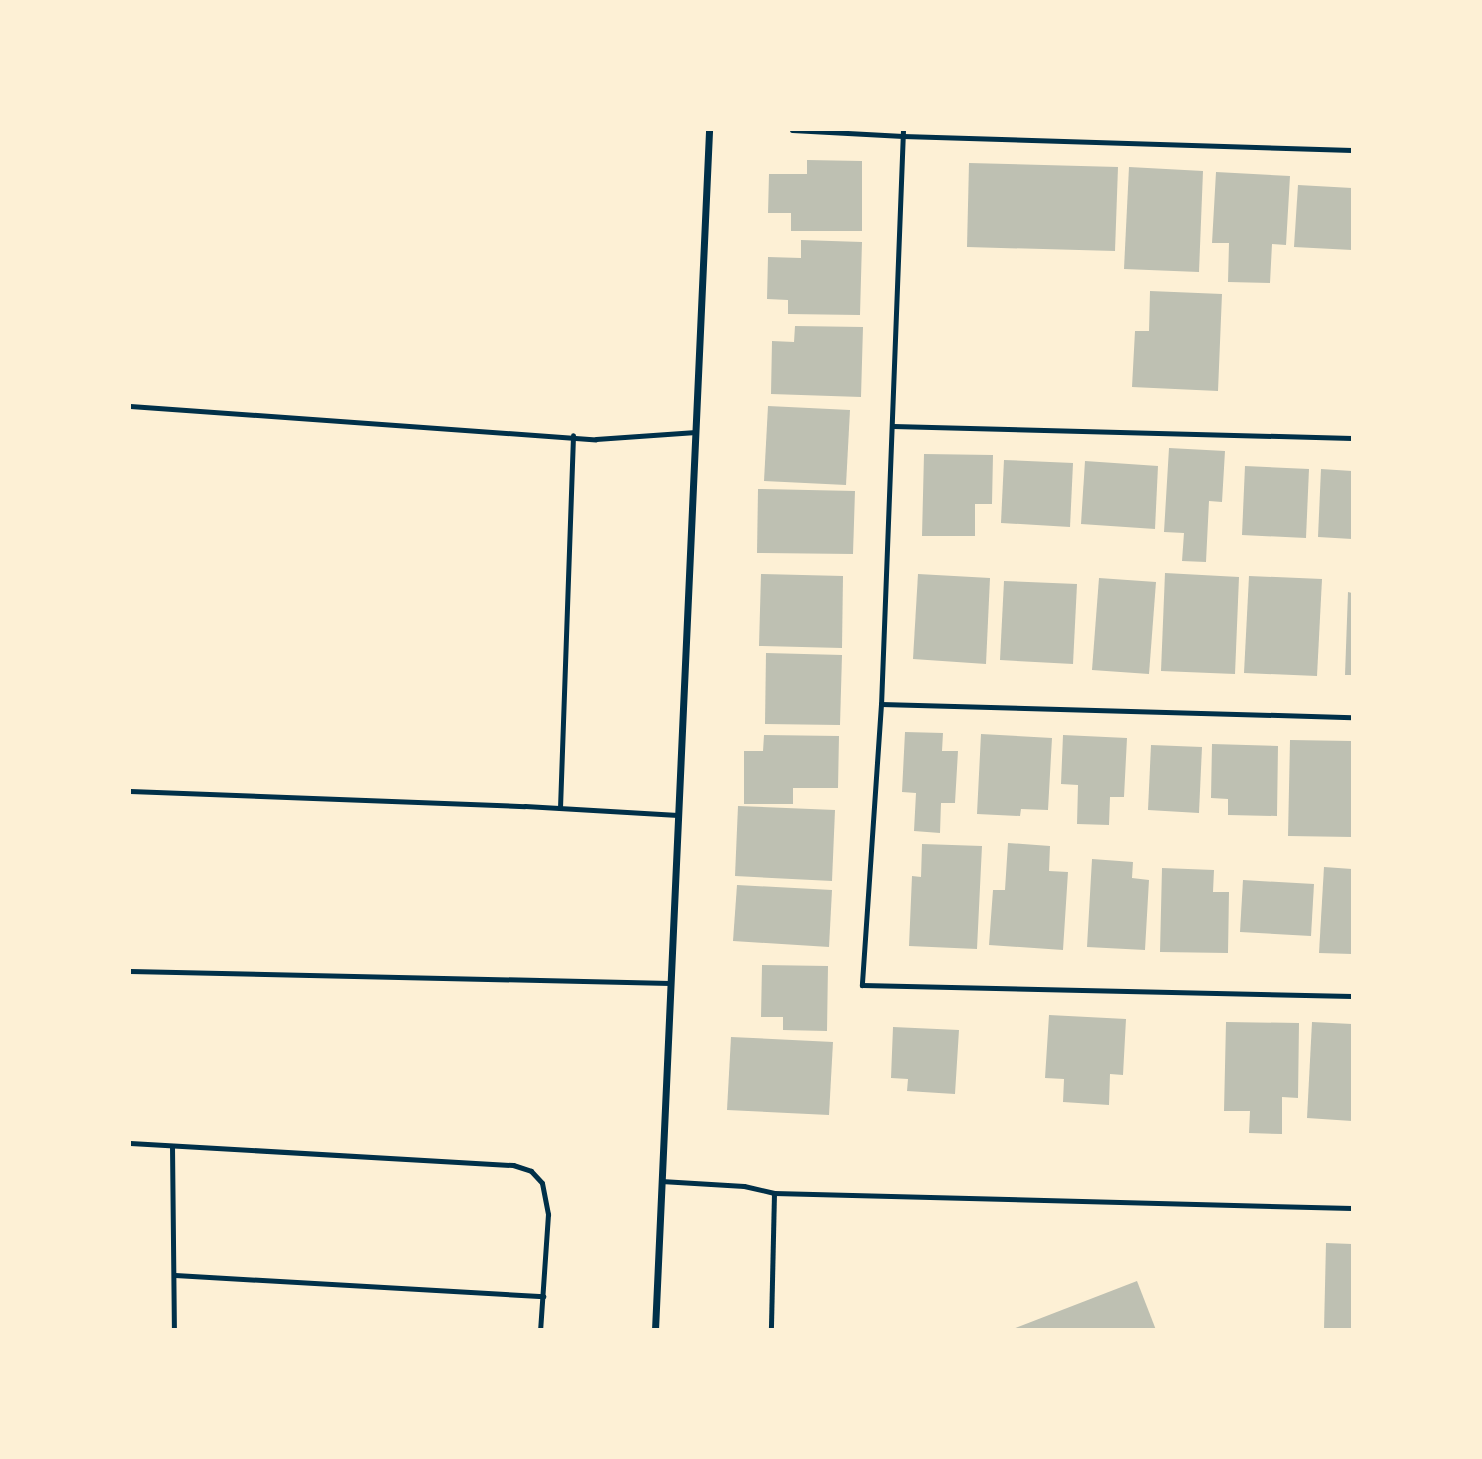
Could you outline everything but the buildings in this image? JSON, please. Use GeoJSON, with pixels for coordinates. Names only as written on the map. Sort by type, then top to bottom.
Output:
{"type":"FeatureCollection","features":[{"type":"Feature","properties":{"kind":"street"},"geometry":{"type":"LineString","coordinates":[[655,1329],[709,130]]}},
{"type":"Feature","properties":{"kind":"lane"},"geometry":{"type":"LineString","coordinates":[[792,130],[1353,150]]}},
{"type":"Feature","properties":{"kind":"lane"},"geometry":{"type":"LineString","coordinates":[[903,133],[881,704],[862,985],[1353,996]]}},
{"type":"Feature","properties":{"kind":"lane"},"geometry":{"type":"LineString","coordinates":[[130,406],[573,435],[596,439],[695,432]]}},
{"type":"Feature","properties":{"kind":"lane"},"geometry":{"type":"LineString","coordinates":[[893,426],[1353,438]]}},
{"type":"Feature","properties":{"kind":"lane"},"geometry":{"type":"LineString","coordinates":[[560,808],[573,435]]}},
{"type":"Feature","properties":{"kind":"lane"},"geometry":{"type":"LineString","coordinates":[[881,704],[1353,718]]}},
{"type":"Feature","properties":{"kind":"lane"},"geometry":{"type":"LineString","coordinates":[[130,791],[678,815]]}},
{"type":"Feature","properties":{"kind":"lane"},"geometry":{"type":"LineString","coordinates":[[130,971],[670,983]]}},
{"type":"Feature","properties":{"kind":"lane"},"geometry":{"type":"LineString","coordinates":[[130,1143],[513,1165],[531,1171],[542,1183],[548,1214],[540,1329]]}},
{"type":"Feature","properties":{"kind":"lane"},"geometry":{"type":"LineString","coordinates":[[172,1146],[174,1329]]}},
{"type":"Feature","properties":{"kind":"lane"},"geometry":{"type":"LineString","coordinates":[[662,1181],[744,1186],[774,1193],[1353,1208]]}},
{"type":"Feature","properties":{"kind":"lane"},"geometry":{"type":"LineString","coordinates":[[771,1329],[774,1193]]}},
{"type":"Feature","properties":{"kind":"lane"},"geometry":{"type":"LineString","coordinates":[[175,1275],[543,1296]]}},
{"type":"Feature","properties":{"kind":"lane"},"geometry":{"type":"LineString","coordinates":[[771,1320],[777,1329]]}}]}
